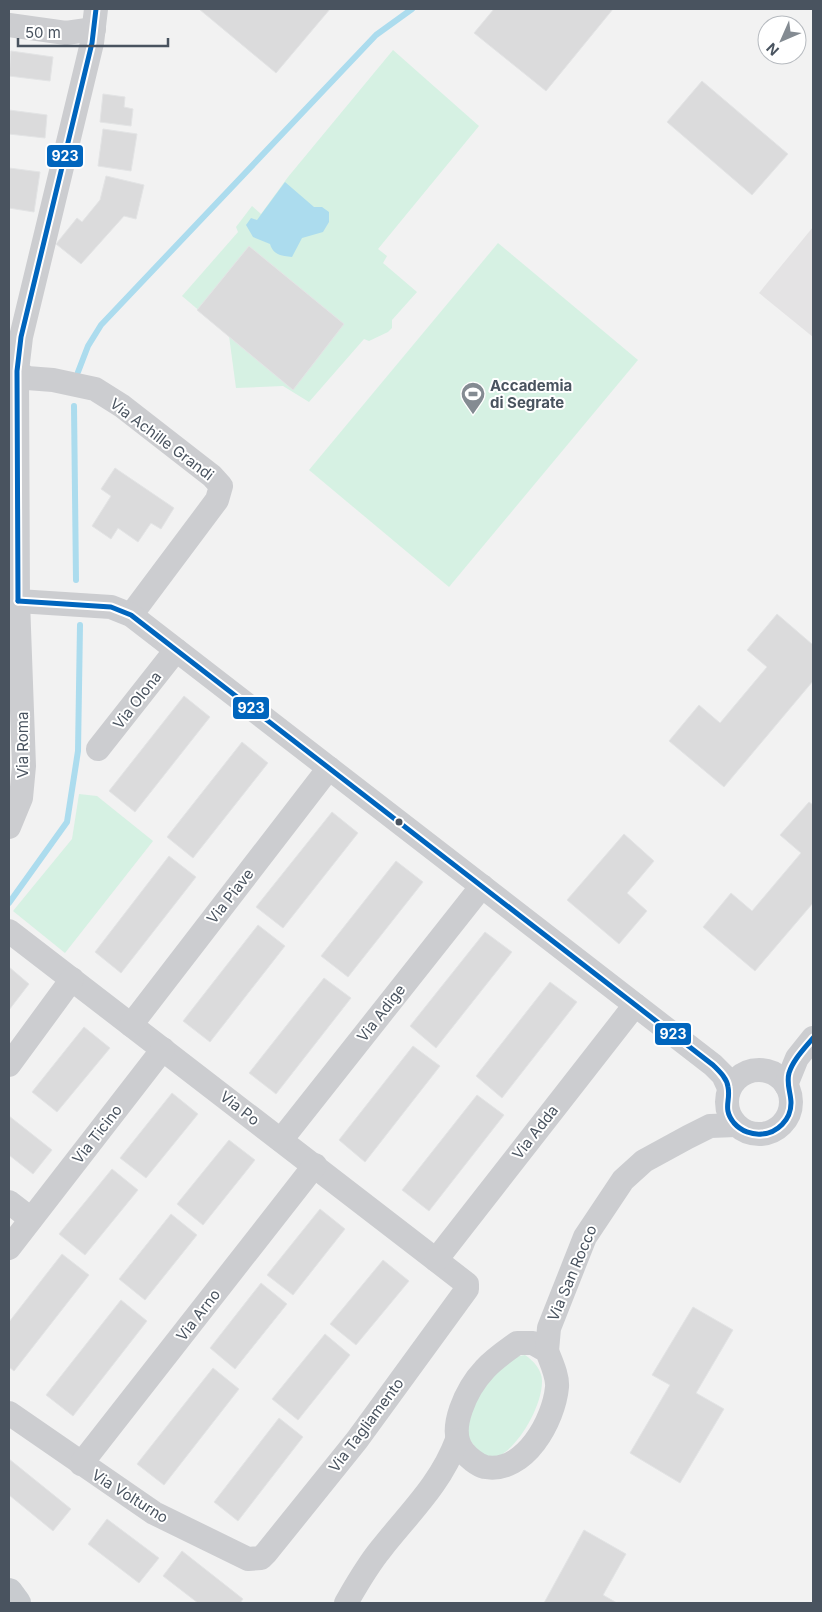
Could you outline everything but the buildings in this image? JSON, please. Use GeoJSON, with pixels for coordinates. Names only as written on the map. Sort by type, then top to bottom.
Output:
{"type":"FeatureCollection","features":[{"type":"Feature","properties":{"kind":"main road"},"geometry":{"type":"LineString","coordinates":[[9,1592],[17,1603]]}},
{"type":"Feature","properties":{"kind":"street"},"geometry":{"type":"LineString","coordinates":[[9,26],[53,32],[74,32],[92,16]]}},
{"type":"Feature","properties":{"kind":"street","name":"Via Roma"},"geometry":{"type":"LineString","coordinates":[[9,827],[21,798],[24,766],[13,368],[92,16]]}},
{"type":"Feature","properties":{"kind":"street","name":"Via Achille Grandi"},"geometry":{"type":"LineString","coordinates":[[13,368],[28,378],[53,380],[95,389],[122,406],[196,463],[221,486],[217,500],[131,615]]}},
{"type":"Feature","properties":{"kind":"street"},"geometry":{"type":"LineString","coordinates":[[18,601],[111,607],[131,615],[713,1065],[726,1071],[733,1088],[730,1118],[744,1132],[762,1135],[775,1131],[782,1125],[791,1107],[790,1094],[779,1079],[753,1070],[733,1088]]}},
{"type":"Feature","properties":{"kind":"street","name":"Via Olona"},"geometry":{"type":"LineString","coordinates":[[98,749],[176,650]]}},
{"type":"Feature","properties":{"kind":"street","name":"Via Piave"},"geometry":{"type":"LineString","coordinates":[[131,1025],[329,768]]}},
{"type":"Feature","properties":{"kind":"street","name":"Via Adige"},"geometry":{"type":"LineString","coordinates":[[281,1140],[482,886]]}},
{"type":"Feature","properties":{"kind":"street","name":"Via Po"},"geometry":{"type":"LineString","coordinates":[[9,931],[436,1260],[466,1284],[467,1289]]}},
{"type":"Feature","properties":{"kind":"street"},"geometry":{"type":"LineString","coordinates":[[9,1065],[72,978]]}},
{"type":"Feature","properties":{"kind":"street","name":"Via Adda"},"geometry":{"type":"LineString","coordinates":[[436,1260],[635,1004]]}},
{"type":"Feature","properties":{"kind":"street"},"geometry":{"type":"LineString","coordinates":[[779,1079],[813,1038]]}},
{"type":"Feature","properties":{"kind":"street","name":"Via Ticino"},"geometry":{"type":"LineString","coordinates":[[9,1248],[163,1049]]}},
{"type":"Feature","properties":{"kind":"street","name":"Via San Rocco"},"geometry":{"type":"LineString","coordinates":[[710,1126],[733,1088]]}},
{"type":"Feature","properties":{"kind":"street","name":"Via San Rocco"},"geometry":{"type":"LineString","coordinates":[[543,1341],[584,1238],[595,1219],[624,1180],[644,1161],[710,1126],[736,1125]]}},
{"type":"Feature","properties":{"kind":"street","name":"Via Arno"},"geometry":{"type":"LineString","coordinates":[[81,1464],[315,1166]]}},
{"type":"Feature","properties":{"kind":"street"},"geometry":{"type":"LineString","coordinates":[[9,1202],[31,1219]]}},
{"type":"Feature","properties":{"kind":"street","name":"Via Tagliamento"},"geometry":{"type":"LineString","coordinates":[[261,1558],[356,1440],[467,1289]]}},
{"type":"Feature","properties":{"kind":"street"},"geometry":{"type":"LineString","coordinates":[[346,1603],[362,1574],[434,1485],[450,1458],[457,1440],[457,1423],[463,1405],[484,1370],[518,1343],[543,1341],[558,1385],[552,1414],[543,1431],[530,1448],[516,1459],[505,1464],[464,1472],[434,1485]]}},
{"type":"Feature","properties":{"kind":"street","name":"Via Volturno"},"geometry":{"type":"LineString","coordinates":[[9,1413],[154,1513],[248,1559],[261,1558]]}},
{"type":"Feature","properties":{"kind":"street"},"geometry":{"type":"LineString","coordinates":[[457,1440],[462,1450],[470,1459],[485,1467]]}},
{"type":"Feature","properties":{"kind":"shaded area"},"geometry":{"type":"Polygon","coordinates":[[[813,227],[813,337],[759,293],[813,227]]]}},
{"type":"Feature","properties":{"kind":"green space"},"geometry":{"type":"Polygon","coordinates":[[[393,50],[479,126],[378,249],[387,256],[383,263],[417,292],[392,320],[392,328],[388,332],[369,341],[364,339],[309,402],[283,386],[236,388],[229,336],[182,296],[238,232],[236,227],[252,206],[261,214],[288,177],[393,50]]]}},
{"type":"Feature","properties":{"kind":"green space","name":"Accademia di Segrate"},"geometry":{"type":"Polygon","coordinates":[[[498,243],[638,360],[449,587],[309,470],[498,243]]]}},
{"type":"Feature","properties":{"kind":"green space"},"geometry":{"type":"Polygon","coordinates":[[[79,794],[97,796],[153,841],[65,953],[13,911],[72,839],[79,794]]]}},
{"type":"Feature","properties":{"kind":"green space"},"geometry":{"type":"Polygon","coordinates":[[[525,1355],[535,1363],[541,1374],[541,1393],[538,1403],[522,1434],[507,1451],[494,1458],[484,1460],[464,1431],[477,1390],[514,1357],[525,1355]]]}},
{"type":"Feature","properties":{"kind":"water"},"geometry":{"type":"Polygon","coordinates":[[[285,182],[314,207],[322,207],[329,212],[329,222],[323,232],[302,238],[292,257],[273,251],[270,244],[253,237],[246,225],[251,218],[257,220],[285,182]]]}},
{"type":"Feature","properties":{"kind":"waterway"},"geometry":{"type":"LineString","coordinates":[[78,372],[88,346],[101,325],[376,35],[412,9]]}},
{"type":"Feature","properties":{"kind":"waterway"},"geometry":{"type":"LineString","coordinates":[[74,406],[76,580]]}},
{"type":"Feature","properties":{"kind":"waterway"},"geometry":{"type":"LineString","coordinates":[[9,903],[67,822],[78,751],[80,625]]}},
{"type":"Feature","properties":{"kind":"transit line","name":"923"},"geometry":{"type":"LineString","coordinates":[[18,601],[17,371],[21,337],[92,43],[96,9]]}},
{"type":"Feature","properties":{"kind":"transit line","name":"923"},"geometry":{"type":"LineString","coordinates":[[18,601],[111,607],[131,615],[713,1065],[727,1084],[729,1092],[728,1113],[730,1118],[743,1130],[754,1134],[768,1133],[778,1128],[786,1120],[791,1103],[788,1081],[789,1073],[796,1059],[813,1038]]}},
{"type":"Feature","properties":{"kind":"place","name":"Accademia di Segrate"},"geometry":{"type":"Point","coordinates":[473,415]}}]}
